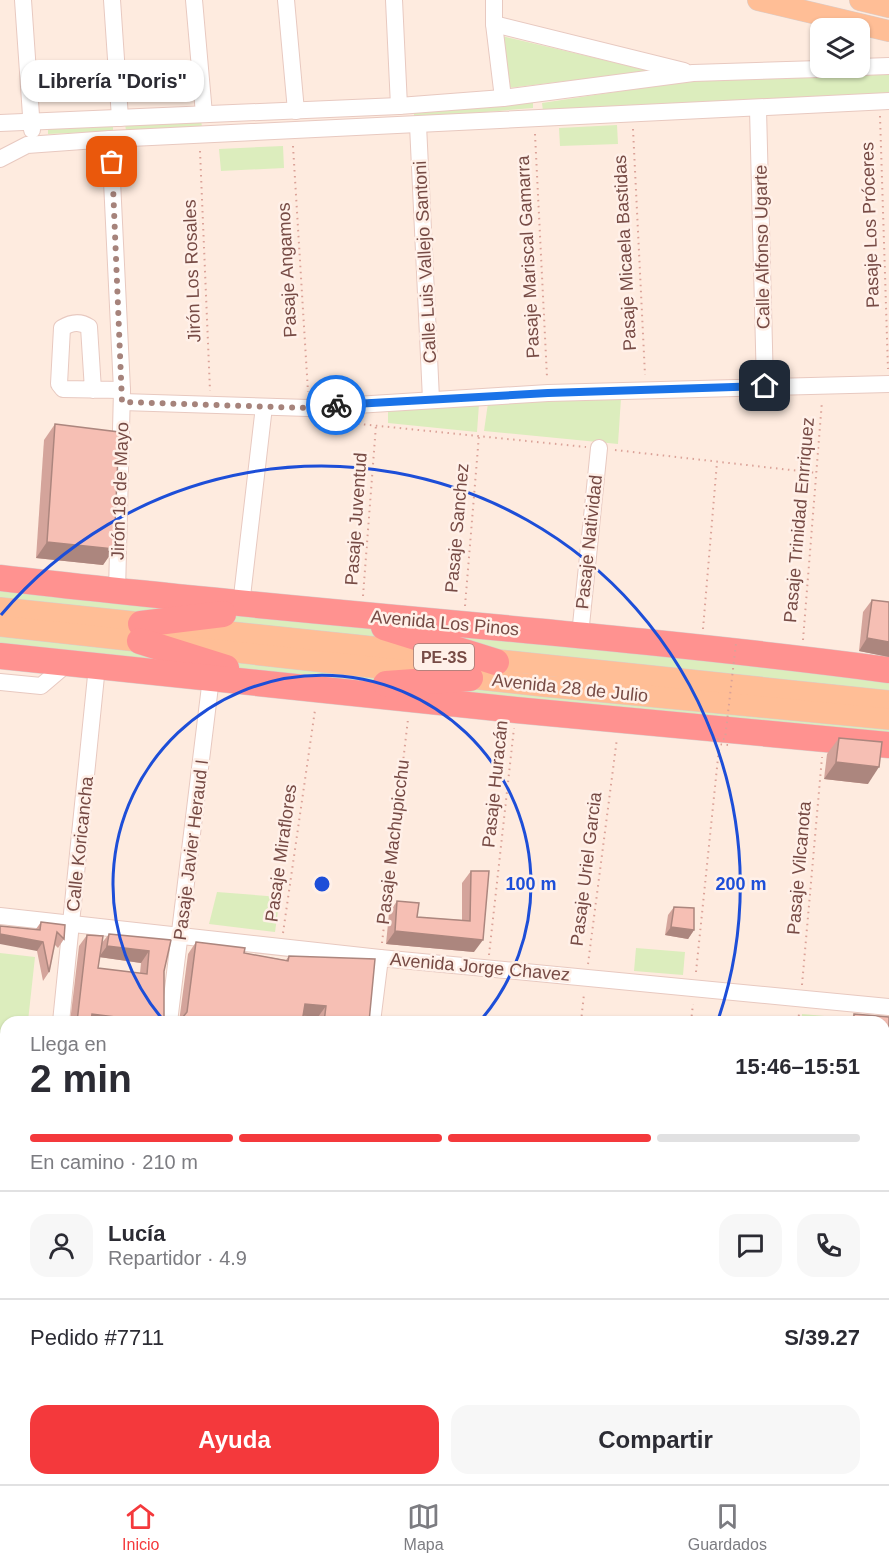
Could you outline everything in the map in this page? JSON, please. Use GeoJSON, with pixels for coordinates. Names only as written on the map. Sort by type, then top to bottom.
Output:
{"type":"FeatureCollection","features":[{"type":"Feature","properties":{"kind":"highway","name":"Avenida Los Pinos"},"geometry":{"type":"LineString","coordinates":[[0,578],[241,605],[463,623],[701,647],[889,670]]}},
{"type":"Feature","properties":{"kind":"highway"},"geometry":{"type":"LineString","coordinates":[[141,633],[217,614],[304,610]]}},
{"type":"Feature","properties":{"kind":"highway"},"geometry":{"type":"LineString","coordinates":[[351,614],[496,662]]}},
{"type":"Feature","properties":{"kind":"highway"},"geometry":{"type":"LineString","coordinates":[[141,633],[283,685]]}},
{"type":"Feature","properties":{"kind":"highway","name":"Avenida 28 de Julio"},"geometry":{"type":"LineString","coordinates":[[0,656],[620,720],[724,737],[824,740],[889,745]]}},
{"type":"Feature","properties":{"kind":"highway"},"geometry":{"type":"LineString","coordinates":[[325,690],[470,678]]}},
{"type":"Feature","properties":{"kind":"main road"},"geometry":{"type":"LineString","coordinates":[[758,0],[889,31]]}},
{"type":"Feature","properties":{"kind":"main road"},"geometry":{"type":"LineString","coordinates":[[860,0],[889,7]]}},
{"type":"Feature","properties":{"kind":"main road","name":"Avenida 28 de Julio"},"geometry":{"type":"LineString","coordinates":[[0,608],[141,633],[470,678],[889,719]]}},
{"type":"Feature","properties":{"kind":"main road","name":"Avenida 28 de Julio"},"geometry":{"type":"LineString","coordinates":[[0,626],[141,633],[496,662],[889,701]]}},
{"type":"Feature","properties":{"kind":"street"},"geometry":{"type":"LineString","coordinates":[[23,0],[33,121],[27,145]]}},
{"type":"Feature","properties":{"kind":"street"},"geometry":{"type":"LineString","coordinates":[[112,0],[120,118]]}},
{"type":"Feature","properties":{"kind":"street"},"geometry":{"type":"LineString","coordinates":[[194,0],[204,114]]}},
{"type":"Feature","properties":{"kind":"street"},"geometry":{"type":"LineString","coordinates":[[286,0],[296,111]]}},
{"type":"Feature","properties":{"kind":"street"},"geometry":{"type":"LineString","coordinates":[[394,0],[399,106]]}},
{"type":"Feature","properties":{"kind":"street"},"geometry":{"type":"LineString","coordinates":[[494,0],[494,24],[503,98]]}},
{"type":"Feature","properties":{"kind":"street"},"geometry":{"type":"LineString","coordinates":[[494,24],[693,73]]}},
{"type":"Feature","properties":{"kind":"street"},"geometry":{"type":"LineString","coordinates":[[870,67],[889,66]]}},
{"type":"Feature","properties":{"kind":"street"},"geometry":{"type":"LineString","coordinates":[[0,123],[399,106],[503,98],[693,73],[810,69]]}},
{"type":"Feature","properties":{"kind":"street"},"geometry":{"type":"LineString","coordinates":[[0,159],[27,145],[110,139],[534,120],[884,101]]}},
{"type":"Feature","properties":{"kind":"street","name":"Calle Alfonso Ugarte"},"geometry":{"type":"LineString","coordinates":[[758,108],[765,386]]}},
{"type":"Feature","properties":{"kind":"street","name":"Calle Luis Vallejo Santoni"},"geometry":{"type":"LineString","coordinates":[[418,125],[431,399]]}},
{"type":"Feature","properties":{"kind":"street","name":"Jirón 18 de Mayo"},"geometry":{"type":"LineString","coordinates":[[110,139],[122,396],[117,592]]}},
{"type":"Feature","properties":{"kind":"street"},"geometry":{"type":"LineString","coordinates":[[93,390],[122,396],[211,405],[308,408],[548,393],[889,384]]}},
{"type":"Feature","properties":{"kind":"street"},"geometry":{"type":"LineString","coordinates":[[241,605],[263,415]]}},
{"type":"Feature","properties":{"kind":"street","name":"Pasaje Natividad"},"geometry":{"type":"LineString","coordinates":[[580,635],[599,448]]}},
{"type":"Feature","properties":{"kind":"street"},"geometry":{"type":"LineString","coordinates":[[0,682],[41,686],[68,663]]}},
{"type":"Feature","properties":{"kind":"street","name":"Calle Koricancha"},"geometry":{"type":"LineString","coordinates":[[62,1016],[97,666]]}},
{"type":"Feature","properties":{"kind":"street","name":"Pasaje Javier Heraud I"},"geometry":{"type":"LineString","coordinates":[[170,1016],[211,678]]}},
{"type":"Feature","properties":{"kind":"street","name":"Avenida Jorge Chavez"},"geometry":{"type":"LineString","coordinates":[[0,916],[380,958],[889,1007]]}},
{"type":"Feature","properties":{"kind":"street"},"geometry":{"type":"LineString","coordinates":[[373,1016],[380,958]]}},
{"type":"Feature","properties":{"kind":"path","name":"Pasaje Los Próceres"},"geometry":{"type":"LineString","coordinates":[[884,101],[889,384]]}},
{"type":"Feature","properties":{"kind":"path","name":"Pasaje Micaela Bastidas"},"geometry":{"type":"LineString","coordinates":[[632,115],[646,390]]}},
{"type":"Feature","properties":{"kind":"path","name":"Pasaje Mariscal Gamarra"},"geometry":{"type":"LineString","coordinates":[[534,120],[548,393]]}},
{"type":"Feature","properties":{"kind":"path","name":"Pasaje Angamos"},"geometry":{"type":"LineString","coordinates":[[292,131],[308,408]]}},
{"type":"Feature","properties":{"kind":"path","name":"Jirón Los Rosales"},"geometry":{"type":"LineString","coordinates":[[199,136],[211,405]]}},
{"type":"Feature","properties":{"kind":"path","name":"Pasaje Trinidad Enrriquez"},"geometry":{"type":"LineString","coordinates":[[801,658],[824,384]]}},
{"type":"Feature","properties":{"kind":"path"},"geometry":{"type":"LineString","coordinates":[[331,421],[479,435],[817,473]]}},
{"type":"Feature","properties":{"kind":"path","name":"Pasaje Juventud"},"geometry":{"type":"LineString","coordinates":[[351,614],[376,426]]}},
{"type":"Feature","properties":{"kind":"path","name":"Pasaje Sanchez"},"geometry":{"type":"LineString","coordinates":[[463,623],[479,435]]}},
{"type":"Feature","properties":{"kind":"path"},"geometry":{"type":"LineString","coordinates":[[701,647],[717,462]]}},
{"type":"Feature","properties":{"kind":"path"},"geometry":{"type":"LineString","coordinates":[[724,737],[716,744],[716,738],[725,740],[736,643]]}},
{"type":"Feature","properties":{"kind":"path","name":"Pasaje Miraflores"},"geometry":{"type":"LineString","coordinates":[[281,946],[325,690]]}},
{"type":"Feature","properties":{"kind":"path","name":"Pasaje Machupicchu"},"geometry":{"type":"LineString","coordinates":[[380,958],[410,698]]}},
{"type":"Feature","properties":{"kind":"path","name":"Pasaje Huracán"},"geometry":{"type":"LineString","coordinates":[[488,968],[516,710]]}},
{"type":"Feature","properties":{"kind":"path","name":"Pasaje Uriel Garcia"},"geometry":{"type":"LineString","coordinates":[[582,1016],[620,720]]}},
{"type":"Feature","properties":{"kind":"path"},"geometry":{"type":"LineString","coordinates":[[692,1016],[724,737]]}},
{"type":"Feature","properties":{"kind":"path","name":"Pasaje Vilcanota"},"geometry":{"type":"LineString","coordinates":[[801,998],[824,740]]}},
{"type":"Feature","properties":{"kind":"path"},"geometry":{"type":"LineString","coordinates":[[0,1416],[0,1429]]}},
{"type":"Feature","properties":{"kind":"green space"},"geometry":{"type":"Polygon","coordinates":[[[502,36],[651,71],[508,88],[502,36]]]}},
{"type":"Feature","properties":{"kind":"green space"},"geometry":{"type":"Polygon","coordinates":[[[889,73],[889,94],[543,111],[542,103],[700,79],[810,76],[810,78],[870,78],[870,74],[889,73]]]}},
{"type":"Feature","properties":{"kind":"green space"},"geometry":{"type":"Polygon","coordinates":[[[533,102],[533,108],[414,118],[414,111],[533,102]]]}},
{"type":"Feature","properties":{"kind":"green space"},"geometry":{"type":"Polygon","coordinates":[[[201,120],[202,127],[126,131],[125,123],[201,120]]]}},
{"type":"Feature","properties":{"kind":"green space"},"geometry":{"type":"Polygon","coordinates":[[[113,123],[113,131],[48,134],[48,125],[113,123]]]}},
{"type":"Feature","properties":{"kind":"green space"},"geometry":{"type":"Polygon","coordinates":[[[617,125],[618,144],[560,146],[559,128],[617,125]]]}},
{"type":"Feature","properties":{"kind":"green space"},"geometry":{"type":"Polygon","coordinates":[[[283,146],[284,168],[221,171],[219,149],[283,146]]]}},
{"type":"Feature","properties":{"kind":"green space"},"geometry":{"type":"Polygon","coordinates":[[[621,398],[618,444],[484,431],[488,403],[621,398]]]}},
{"type":"Feature","properties":{"kind":"green space"},"geometry":{"type":"Polygon","coordinates":[[[479,404],[477,432],[388,423],[388,410],[479,404]]]}},
{"type":"Feature","properties":{"kind":"green space"},"geometry":{"type":"Polygon","coordinates":[[[0,587],[889,677],[889,692],[0,600],[0,587]]]}},
{"type":"Feature","properties":{"kind":"green space"},"geometry":{"type":"Polygon","coordinates":[[[0,633],[889,726],[889,736],[0,645],[0,633]]]}},
{"type":"Feature","properties":{"kind":"green space"},"geometry":{"type":"Polygon","coordinates":[[[217,892],[280,897],[275,932],[209,924],[217,892]]]}},
{"type":"Feature","properties":{"kind":"green space"},"geometry":{"type":"Polygon","coordinates":[[[636,948],[685,952],[683,975],[634,971],[636,948]]]}},
{"type":"Feature","properties":{"kind":"green space"},"geometry":{"type":"Polygon","coordinates":[[[0,953],[35,957],[29,1016],[0,1016],[0,953]]]}},
{"type":"Feature","properties":{"kind":"green space"},"geometry":{"type":"Polygon","coordinates":[[[802,1014],[825,1016],[802,1016],[802,1014]]]}},
{"type":"Feature","properties":{"kind":"building"},"geometry":{"type":"Polygon","coordinates":[[[55,424],[119,432],[114,549],[47,542],[55,424]]]}},
{"type":"Feature","properties":{"kind":"building"},"geometry":{"type":"Polygon","coordinates":[[[872,600],[889,602],[889,642],[867,638],[872,600]]]}},
{"type":"Feature","properties":{"kind":"building"},"geometry":{"type":"Polygon","coordinates":[[[839,738],[882,742],[879,767],[836,762],[839,738]]]}},
{"type":"Feature","properties":{"kind":"building"},"geometry":{"type":"Polygon","coordinates":[[[471,871],[489,871],[483,940],[395,931],[397,901],[419,903],[417,917],[470,921],[471,871]]]}},
{"type":"Feature","properties":{"kind":"building"},"geometry":{"type":"Polygon","coordinates":[[[674,907],[694,908],[694,930],[671,927],[674,907]]]}},
{"type":"Feature","properties":{"kind":"building"},"geometry":{"type":"Polygon","coordinates":[[[41,922],[65,925],[64,939],[57,932],[49,972],[43,942],[0,934],[0,926],[40,930],[41,922]]]}},
{"type":"Feature","properties":{"kind":"building"},"geometry":{"type":"Polygon","coordinates":[[[109,934],[171,940],[164,971],[164,1016],[92,1014],[92,1016],[78,1016],[87,935],[103,936],[98,968],[147,974],[149,951],[107,946],[109,934]]]}},
{"type":"Feature","properties":{"kind":"building"},"geometry":{"type":"Polygon","coordinates":[[[196,942],[245,948],[244,953],[288,961],[289,956],[375,959],[370,1016],[325,1016],[326,1006],[305,1004],[303,1016],[184,1016],[187,1012],[196,942]]]}},
{"type":"Feature","properties":{"kind":"building"},"geometry":{"type":"Polygon","coordinates":[[[854,1014],[877,1016],[854,1016],[854,1014]]]}},
{"type":"Feature","properties":{"kind":"way so far"},"geometry":{"type":"LineString","coordinates":[[112,162],[122,402],[308,408],[336,405]]}},
{"type":"Feature","properties":{"kind":"place","name":"Librería \"Doris\""},"geometry":{"type":"Point","coordinates":[112,162]}},
{"type":"Feature","properties":{"kind":"route"},"geometry":{"type":"LineString","coordinates":[[336,405],[548,393],[765,386]]}}]}
